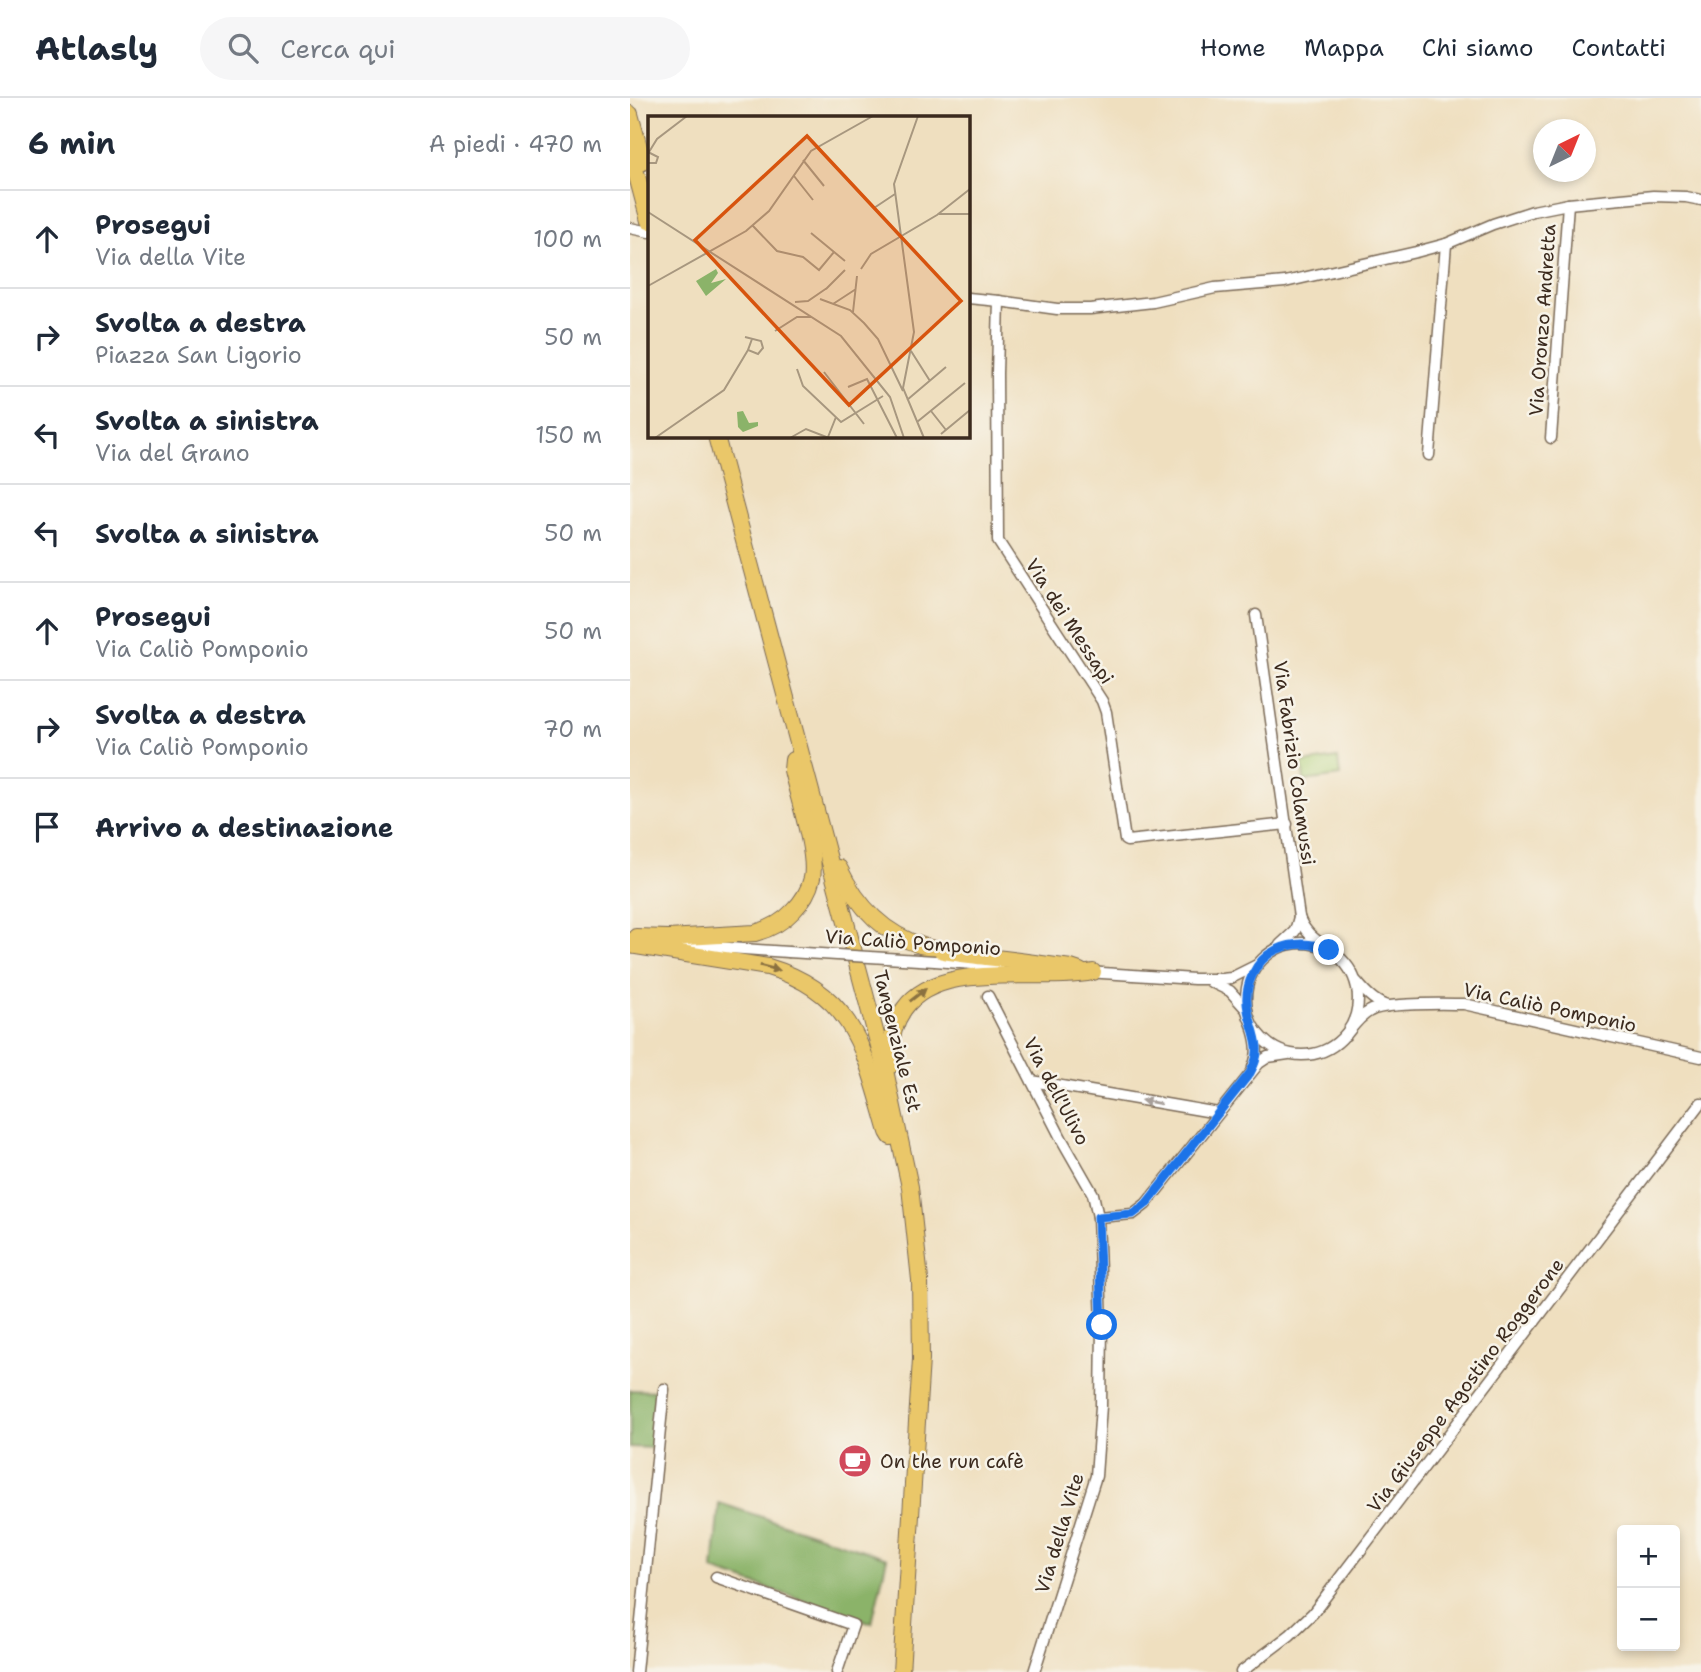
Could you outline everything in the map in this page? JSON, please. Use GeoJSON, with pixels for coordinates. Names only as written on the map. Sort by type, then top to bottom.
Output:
{"type":"FeatureCollection","features":[{"type":"Feature","properties":{"kind":"highway"},"geometry":{"type":"LineString","coordinates":[[630,114],[648,181]]}},
{"type":"Feature","properties":{"kind":"highway"},"geometry":{"type":"LineString","coordinates":[[630,150],[648,217]]}},
{"type":"Feature","properties":{"kind":"highway","name":"Tangenziale Est"},"geometry":{"type":"LineString","coordinates":[[707,438],[878,1078],[903,1206],[912,1341],[892,1672]]}},
{"type":"Feature","properties":{"kind":"highway","name":"Tangenziale Est"},"geometry":{"type":"LineString","coordinates":[[717,438],[883,1061],[910,1187],[920,1280],[921,1359],[901,1672]]}},
{"type":"Feature","properties":{"kind":"highway"},"geometry":{"type":"LineString","coordinates":[[630,941],[755,933],[779,924],[797,907],[811,880],[812,860],[792,770],[793,760]]}},
{"type":"Feature","properties":{"kind":"highway"},"geometry":{"type":"LineString","coordinates":[[806,773],[813,784],[840,870],[856,898],[877,922],[923,947],[1087,971]]}},
{"type":"Feature","properties":{"kind":"highway"},"geometry":{"type":"LineString","coordinates":[[630,941],[768,967],[794,975],[816,988],[843,1014],[860,1042],[891,1137]]}},
{"type":"Feature","properties":{"kind":"highway"},"geometry":{"type":"LineString","coordinates":[[903,1150],[905,1140],[889,1050],[900,1015],[916,995],[937,983],[951,980],[1009,975],[1080,975],[1087,971]]}},
{"type":"Feature","properties":{"kind":"street"},"geometry":{"type":"LineString","coordinates":[[970,298],[1057,309],[1090,309],[1153,302],[1215,288],[1285,282],[1416,252],[1446,244],[1523,214],[1568,204],[1653,196],[1701,200]]}},
{"type":"Feature","properties":{"kind":"street","name":"Via Oronzo Andretta"},"geometry":{"type":"LineString","coordinates":[[1551,438],[1568,204]]}},
{"type":"Feature","properties":{"kind":"street"},"geometry":{"type":"LineString","coordinates":[[630,228],[648,232]]}},
{"type":"Feature","properties":{"kind":"street"},"geometry":{"type":"LineString","coordinates":[[1429,455],[1446,244]]}},
{"type":"Feature","properties":{"kind":"street","name":"Via dei Messapi"},"geometry":{"type":"LineString","coordinates":[[999,301],[996,536],[1102,701],[1106,712],[1125,840],[1287,824]]}},
{"type":"Feature","properties":{"kind":"street","name":"Via Fabrizio Colamussi"},"geometry":{"type":"LineString","coordinates":[[1256,615],[1299,917]]}},
{"type":"Feature","properties":{"kind":"street"},"geometry":{"type":"LineString","coordinates":[[1299,917],[1307,932],[1348,967],[1355,981],[1358,1009],[1346,1035]]}},
{"type":"Feature","properties":{"kind":"street"},"geometry":{"type":"LineString","coordinates":[[1272,952],[1294,931],[1299,917]]}},
{"type":"Feature","properties":{"kind":"street","name":"Via Caliò Pomponio"},"geometry":{"type":"LineString","coordinates":[[630,941],[1194,979],[1231,978],[1259,964]]}},
{"type":"Feature","properties":{"kind":"street","name":"Via Caliò Pomponio"},"geometry":{"type":"LineString","coordinates":[[1250,1016],[1248,988],[1251,977],[1259,964],[1272,952],[1289,945],[1306,943],[1329,950]]}},
{"type":"Feature","properties":{"kind":"street","name":"Via Caliò Pomponio"},"geometry":{"type":"LineString","coordinates":[[1194,979],[1223,987],[1237,998],[1260,1036],[1288,1054],[1322,1052],[1335,1045],[1367,1012],[1381,1007],[1434,1003],[1464,1004],[1701,1057]]}},
{"type":"Feature","properties":{"kind":"street"},"geometry":{"type":"LineString","coordinates":[[1355,981],[1366,993],[1384,1006],[1390,1007]]}},
{"type":"Feature","properties":{"kind":"street","name":"Via dell'Ulivo"},"geometry":{"type":"LineString","coordinates":[[988,996],[1060,1138],[1093,1194],[1098,1217]]}},
{"type":"Feature","properties":{"kind":"street"},"geometry":{"type":"LineString","coordinates":[[1250,1016],[1257,1047],[1256,1061],[1250,1073]]}},
{"type":"Feature","properties":{"kind":"street"},"geometry":{"type":"LineString","coordinates":[[1098,1217],[1133,1214],[1146,1204],[1264,1058],[1288,1054]]}},
{"type":"Feature","properties":{"kind":"street"},"geometry":{"type":"LineString","coordinates":[[1032,1081],[1218,1114]]}},
{"type":"Feature","properties":{"kind":"street","name":"Via Giuseppe Agostino Roggerone"},"geometry":{"type":"LineString","coordinates":[[1241,1672],[1290,1635],[1320,1603],[1701,1103]]}},
{"type":"Feature","properties":{"kind":"street","name":"Via della Vite"},"geometry":{"type":"LineString","coordinates":[[1034,1672],[1096,1476],[1101,1406],[1102,1325],[1098,1217]]}},
{"type":"Feature","properties":{"kind":"street"},"geometry":{"type":"LineString","coordinates":[[636,1672],[664,1388]]}},
{"type":"Feature","properties":{"kind":"street"},"geometry":{"type":"LineString","coordinates":[[716,1577],[853,1625],[838,1672]]}},
{"type":"Feature","properties":{"kind":"green space"},"geometry":{"type":"Polygon","coordinates":[[[1338,758],[1340,776],[1304,781],[1302,763],[1338,758]]]}},
{"type":"Feature","properties":{"kind":"green space"},"geometry":{"type":"Polygon","coordinates":[[[630,1390],[658,1391],[652,1448],[630,1447],[630,1390]]]}},
{"type":"Feature","properties":{"kind":"green space"},"geometry":{"type":"Polygon","coordinates":[[[719,1503],[887,1558],[872,1623],[713,1570],[719,1503]]]}},
{"type":"Feature","properties":{"kind":"place","name":"On the run cafè"},"geometry":{"type":"Point","coordinates":[855,1461]}},
{"type":"Feature","properties":{"kind":"route"},"geometry":{"type":"LineString","coordinates":[[1102,1325],[1098,1217],[1133,1214],[1146,1204],[1250,1073],[1256,1061],[1257,1047],[1248,1011],[1248,988],[1251,977],[1264,958],[1289,945],[1306,943],[1329,950]]}}]}
